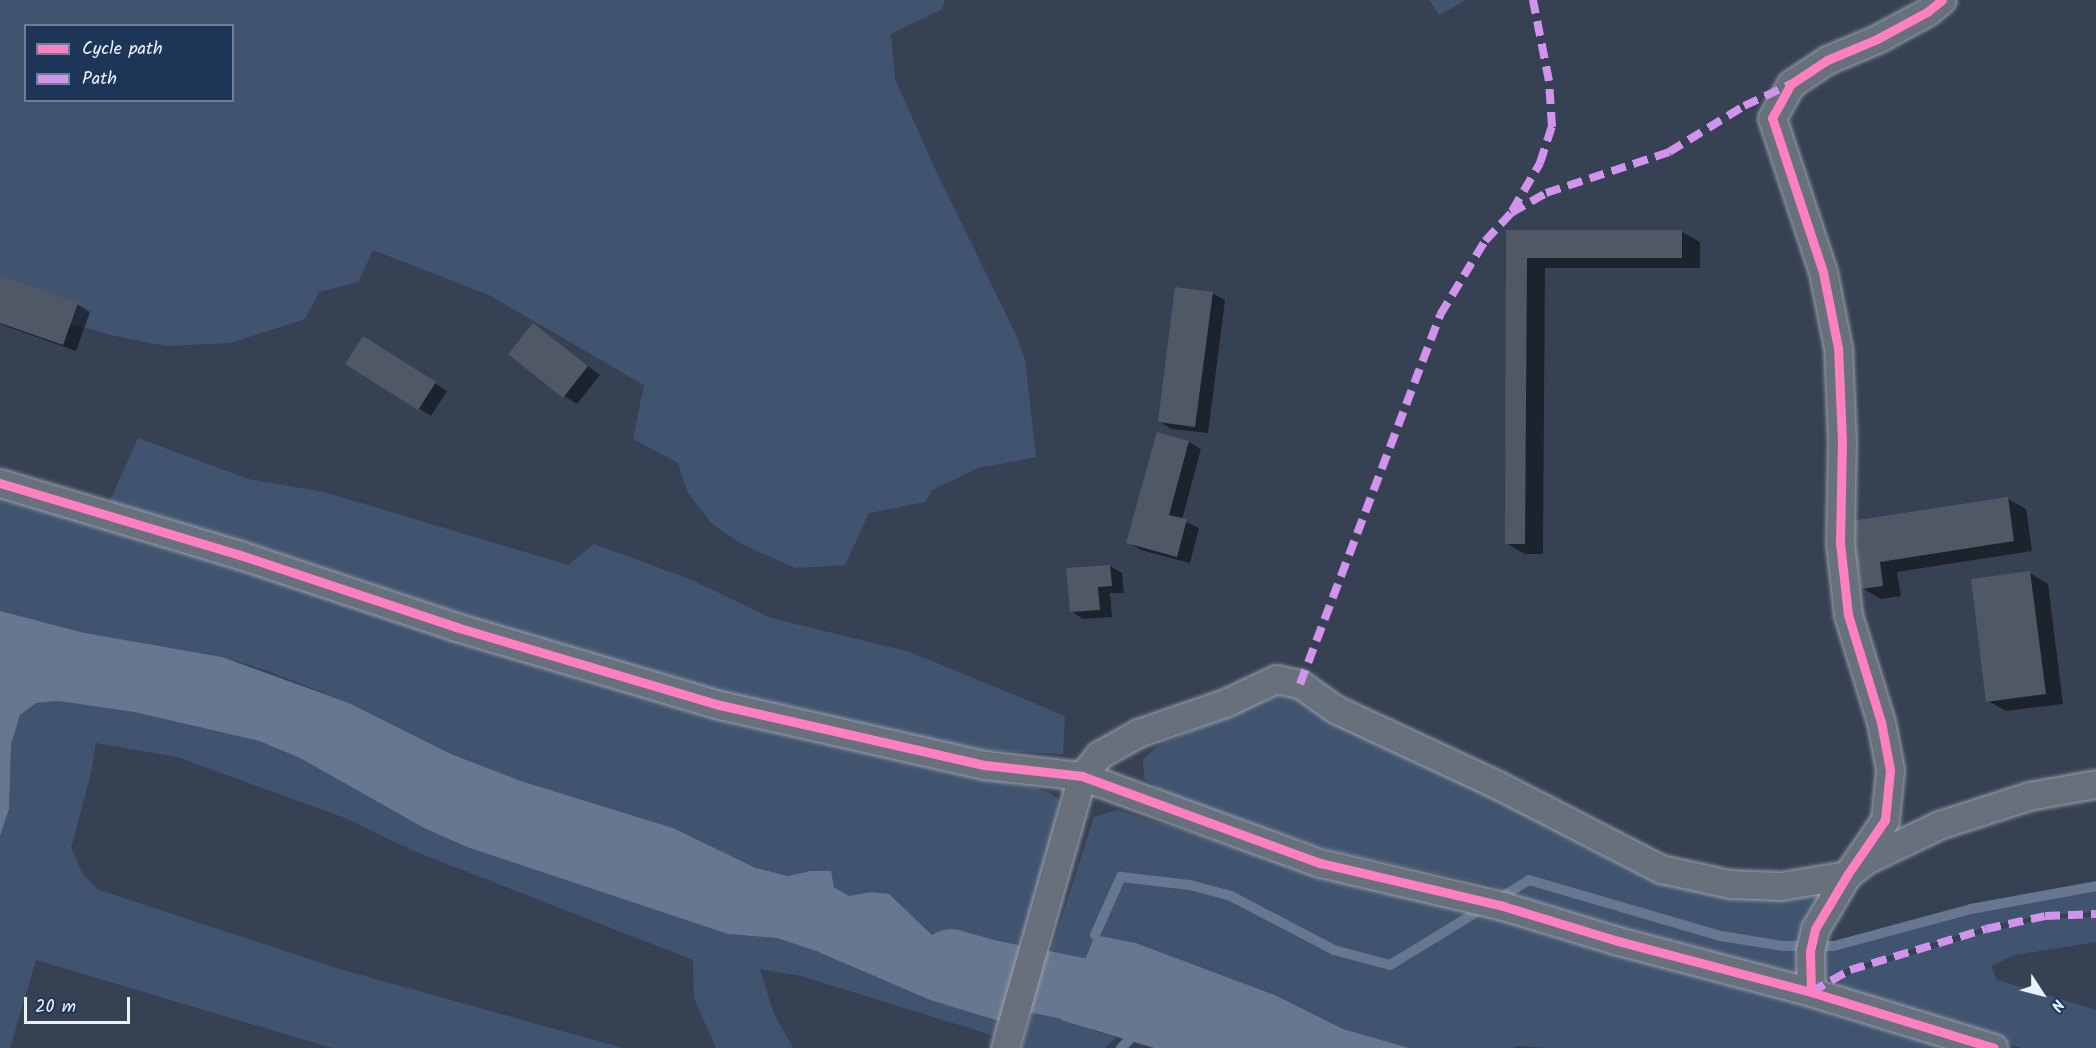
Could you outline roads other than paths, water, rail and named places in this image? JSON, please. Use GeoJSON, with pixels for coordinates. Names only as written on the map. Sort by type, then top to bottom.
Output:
{"type":"FeatureCollection","features":[{"type":"Feature","properties":{"kind":"street"},"geometry":{"type":"LineString","coordinates":[[1811,992],[1813,940],[1846,875],[1885,820],[1890,770],[1881,722],[1848,615],[1840,543],[1842,442],[1838,348],[1823,272],[1772,118],[1791,84],[1827,60],[1877,39],[1927,12],[1942,0]]}},
{"type":"Feature","properties":{"kind":"street"},"geometry":{"type":"LineString","coordinates":[[0,483],[240,555],[456,627],[720,705],[985,765],[1082,776],[1320,863],[1450,893],[1811,992],[1994,1048]]}},
{"type":"Feature","properties":{"kind":"street"},"geometry":{"type":"LineString","coordinates":[[1005,1048],[1082,776],[1100,755],[1138,733],[1225,703],[1276,680],[1300,684],[1335,709],[1496,784],[1661,869],[1730,884],[1781,886],[1846,875],[1883,852],[1940,825],[2029,796],[2096,784]]}},
{"type":"Feature","properties":{"kind":"waterway"},"geometry":{"type":"LineString","coordinates":[[1095,935],[1121,877],[1190,885],[1231,896],[1334,950],[1390,965],[1529,880],[1721,936],[1783,946],[1834,946],[1971,909],[2096,886]]}},
{"type":"Feature","properties":{"kind":"waterway"},"geometry":{"type":"LineString","coordinates":[[951,961],[985,971],[1172,1008],[1300,1048]]}},
{"type":"Feature","properties":{"kind":"waterway"},"geometry":{"type":"LineString","coordinates":[[1121,1048],[1129,1040]]}}]}
